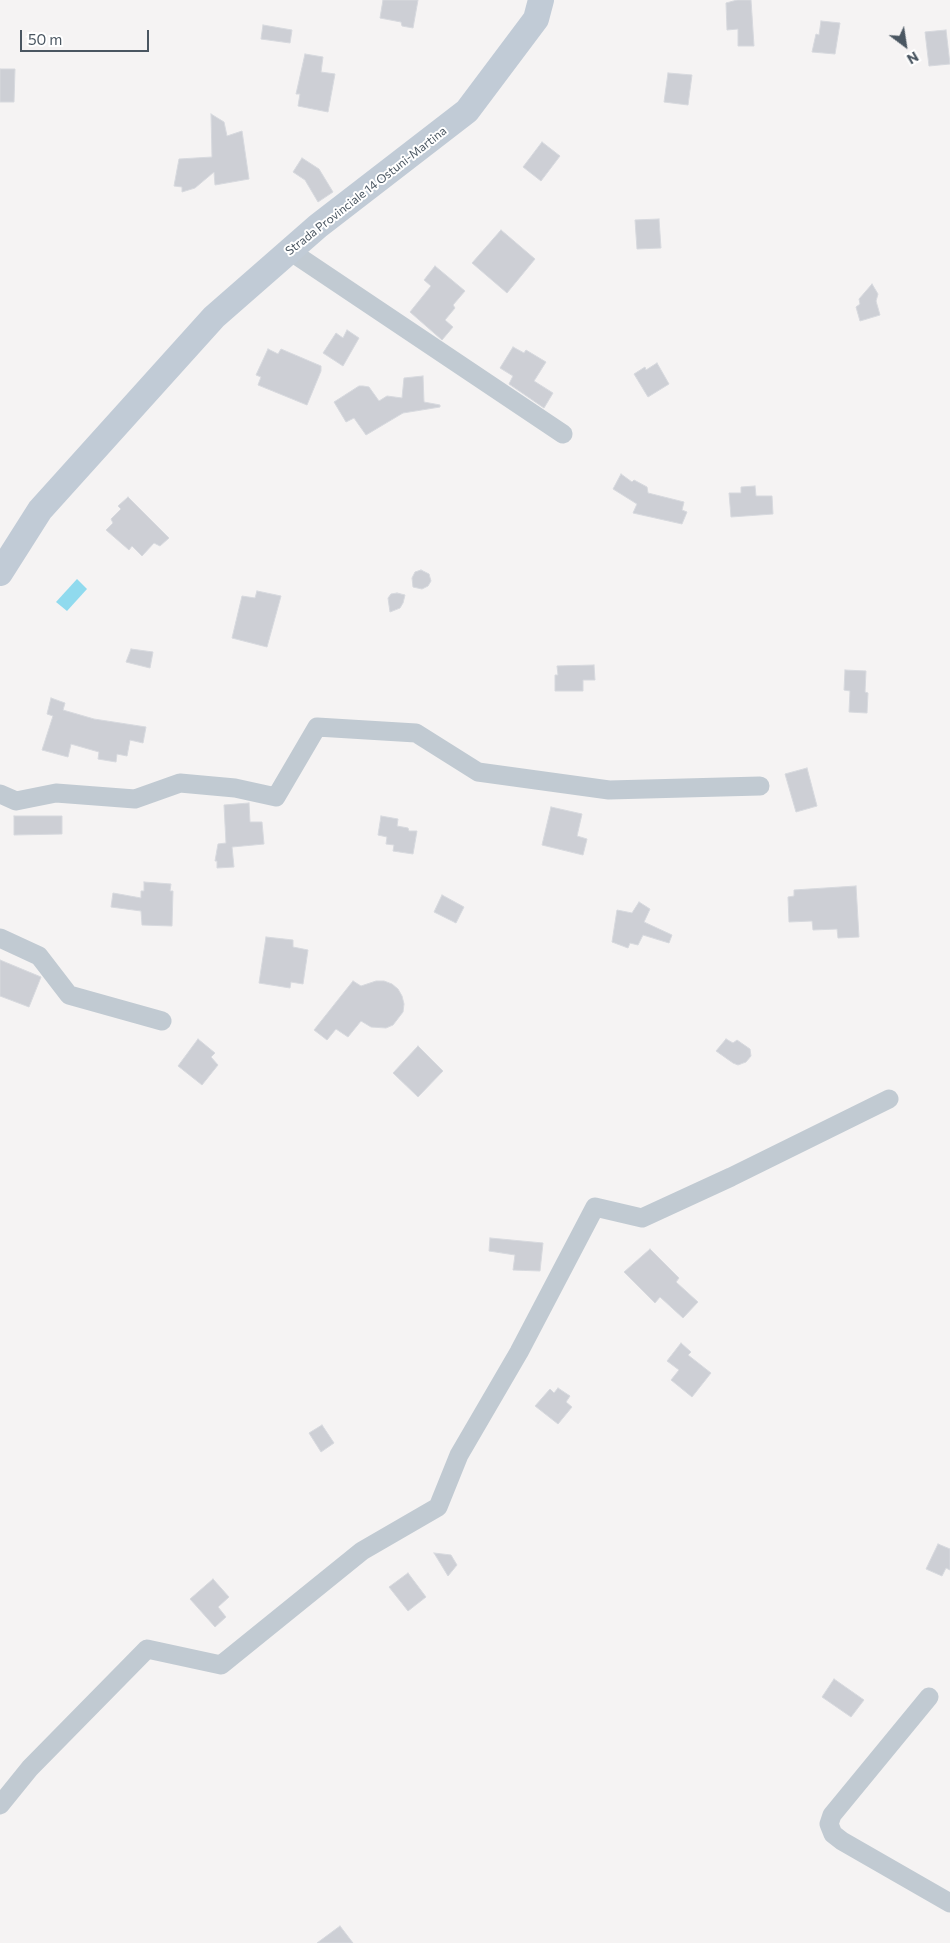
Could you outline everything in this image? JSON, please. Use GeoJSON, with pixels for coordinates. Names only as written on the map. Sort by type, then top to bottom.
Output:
{"type":"FeatureCollection","features":[{"type":"Feature","properties":{"kind":"main road","name":"Strada Provinciale 14 Ostuni-Martina"},"geometry":{"type":"LineString","coordinates":[[0,573],[40,510],[214,317],[318,226],[467,111],[536,19],[541,0]]}},
{"type":"Feature","properties":{"kind":"street"},"geometry":{"type":"LineString","coordinates":[[290,251],[563,434]]}},
{"type":"Feature","properties":{"kind":"street"},"geometry":{"type":"LineString","coordinates":[[0,794],[16,801],[56,793],[135,799],[180,783],[235,788],[276,797],[317,727],[416,733],[478,772],[609,790],[760,786]]}},
{"type":"Feature","properties":{"kind":"street"},"geometry":{"type":"LineString","coordinates":[[0,938],[39,956],[69,995],[162,1021]]}},
{"type":"Feature","properties":{"kind":"street"},"geometry":{"type":"LineString","coordinates":[[0,1805],[30,1768],[147,1649],[221,1665],[362,1551],[438,1507],[459,1455],[519,1352],[595,1207],[642,1218],[732,1177],[889,1099]]}},
{"type":"Feature","properties":{"kind":"street"},"geometry":{"type":"LineString","coordinates":[[929,1697],[832,1815],[828,1824],[833,1834],[842,1841],[950,1902]]}},
{"type":"Feature","properties":{"kind":"water"},"geometry":{"type":"Polygon","coordinates":[[[77,579],[87,589],[67,611],[56,602],[77,579]]]}},
{"type":"Feature","properties":{"kind":"building"},"geometry":{"type":"Polygon","coordinates":[[[383,0],[418,0],[413,28],[402,26],[401,22],[380,18],[383,0]]]}},
{"type":"Feature","properties":{"kind":"building"},"geometry":{"type":"Polygon","coordinates":[[[737,0],[751,0],[754,46],[738,46],[738,29],[727,30],[726,3],[737,0]]]}},
{"type":"Feature","properties":{"kind":"building"},"geometry":{"type":"Polygon","coordinates":[[[821,21],[840,23],[835,54],[812,52],[816,34],[819,35],[821,21]]]}},
{"type":"Feature","properties":{"kind":"building"},"geometry":{"type":"Polygon","coordinates":[[[263,25],[292,30],[290,43],[261,39],[263,25]]]}},
{"type":"Feature","properties":{"kind":"building"},"geometry":{"type":"Polygon","coordinates":[[[946,30],[950,64],[929,66],[925,32],[946,30]]]}},
{"type":"Feature","properties":{"kind":"building"},"geometry":{"type":"Polygon","coordinates":[[[305,54],[323,57],[321,72],[335,74],[328,112],[298,106],[300,94],[296,94],[305,54]]]}},
{"type":"Feature","properties":{"kind":"building"},"geometry":{"type":"Polygon","coordinates":[[[0,69],[15,69],[14,102],[0,102],[0,69]]]}},
{"type":"Feature","properties":{"kind":"building"},"geometry":{"type":"Polygon","coordinates":[[[668,73],[692,75],[688,105],[664,102],[668,73]]]}},
{"type":"Feature","properties":{"kind":"building"},"geometry":{"type":"Polygon","coordinates":[[[211,114],[224,122],[227,136],[242,131],[249,179],[215,185],[214,172],[195,188],[182,192],[182,187],[174,186],[179,159],[212,157],[211,114]]]}},
{"type":"Feature","properties":{"kind":"building"},"geometry":{"type":"Polygon","coordinates":[[[542,142],[560,156],[541,181],[523,167],[542,142]]]}},
{"type":"Feature","properties":{"kind":"building"},"geometry":{"type":"Polygon","coordinates":[[[302,158],[319,169],[333,192],[318,202],[305,180],[293,172],[302,158]]]}},
{"type":"Feature","properties":{"kind":"building"},"geometry":{"type":"Polygon","coordinates":[[[659,219],[661,248],[637,249],[635,220],[659,219]]]}},
{"type":"Feature","properties":{"kind":"building"},"geometry":{"type":"Polygon","coordinates":[[[501,230],[535,259],[507,293],[472,263],[501,230]]]}},
{"type":"Feature","properties":{"kind":"building"},"geometry":{"type":"Polygon","coordinates":[[[435,266],[465,291],[453,305],[455,308],[445,320],[453,327],[442,340],[410,312],[431,286],[424,280],[435,266]]]}},
{"type":"Feature","properties":{"kind":"building"},"geometry":{"type":"Polygon","coordinates":[[[872,284],[878,294],[876,301],[880,315],[860,321],[856,307],[860,304],[859,299],[872,284]]]}},
{"type":"Feature","properties":{"kind":"building"},"geometry":{"type":"Polygon","coordinates":[[[347,330],[359,338],[343,366],[323,353],[336,333],[343,338],[347,330]]]}},
{"type":"Feature","properties":{"kind":"building"},"geometry":{"type":"Polygon","coordinates":[[[513,347],[524,353],[526,350],[546,362],[534,381],[553,393],[544,408],[509,384],[513,376],[500,368],[513,347]]]}},
{"type":"Feature","properties":{"kind":"building"},"geometry":{"type":"Polygon","coordinates":[[[268,349],[278,354],[281,349],[321,366],[321,371],[307,405],[258,385],[261,377],[256,375],[268,349]]]}},
{"type":"Feature","properties":{"kind":"building"},"geometry":{"type":"Polygon","coordinates":[[[657,363],[669,384],[648,397],[634,374],[645,367],[646,370],[657,363]]]}},
{"type":"Feature","properties":{"kind":"building"},"geometry":{"type":"Polygon","coordinates":[[[423,376],[424,402],[440,405],[440,407],[403,413],[366,435],[354,418],[346,422],[334,402],[359,386],[369,387],[379,401],[387,396],[402,398],[404,378],[423,376]]]}},
{"type":"Feature","properties":{"kind":"building"},"geometry":{"type":"Polygon","coordinates":[[[621,474],[632,482],[634,480],[647,487],[648,493],[684,502],[682,510],[687,512],[682,524],[633,513],[637,504],[613,489],[621,474]]]}},
{"type":"Feature","properties":{"kind":"building"},"geometry":{"type":"Polygon","coordinates":[[[755,486],[756,496],[772,496],[773,514],[731,517],[729,493],[741,493],[741,487],[755,486]]]}},
{"type":"Feature","properties":{"kind":"building"},"geometry":{"type":"Polygon","coordinates":[[[128,497],[169,538],[160,546],[154,543],[142,556],[132,546],[129,550],[106,530],[113,523],[111,519],[121,509],[118,506],[128,497]]]}},
{"type":"Feature","properties":{"kind":"building"},"geometry":{"type":"Polygon","coordinates":[[[421,570],[429,574],[431,581],[428,586],[422,589],[413,587],[412,578],[415,572],[421,570]]]}},
{"type":"Feature","properties":{"kind":"building"},"geometry":{"type":"Polygon","coordinates":[[[257,591],[281,596],[267,647],[232,638],[242,596],[255,598],[257,591]]]}},
{"type":"Feature","properties":{"kind":"building"},"geometry":{"type":"Polygon","coordinates":[[[391,594],[405,595],[403,603],[400,608],[390,612],[388,598],[391,594]]]}},
{"type":"Feature","properties":{"kind":"building"},"geometry":{"type":"Polygon","coordinates":[[[131,649],[153,652],[150,668],[126,662],[131,649]]]}},
{"type":"Feature","properties":{"kind":"building"},"geometry":{"type":"Polygon","coordinates":[[[594,665],[595,680],[583,680],[583,691],[555,691],[555,675],[558,675],[557,666],[594,665]]]}},
{"type":"Feature","properties":{"kind":"building"},"geometry":{"type":"Polygon","coordinates":[[[845,670],[866,671],[867,713],[849,712],[850,691],[844,690],[845,670]]]}},
{"type":"Feature","properties":{"kind":"building"},"geometry":{"type":"Polygon","coordinates":[[[51,698],[65,703],[63,710],[94,719],[146,727],[143,743],[130,740],[127,756],[117,754],[116,762],[98,759],[99,752],[71,744],[68,757],[42,750],[53,716],[47,714],[51,698]]]}},
{"type":"Feature","properties":{"kind":"building"},"geometry":{"type":"Polygon","coordinates":[[[807,768],[817,806],[796,812],[785,774],[807,768]]]}},
{"type":"Feature","properties":{"kind":"building"},"geometry":{"type":"Polygon","coordinates":[[[249,803],[250,822],[262,822],[264,844],[232,847],[234,867],[217,868],[217,861],[215,861],[218,844],[226,843],[224,805],[249,803]]]}},
{"type":"Feature","properties":{"kind":"building"},"geometry":{"type":"Polygon","coordinates":[[[551,807],[582,814],[577,836],[587,839],[583,855],[542,845],[551,807]]]}},
{"type":"Feature","properties":{"kind":"building"},"geometry":{"type":"Polygon","coordinates":[[[14,816],[62,816],[62,834],[14,835],[14,816]]]}},
{"type":"Feature","properties":{"kind":"building"},"geometry":{"type":"Polygon","coordinates":[[[381,816],[398,819],[397,826],[408,828],[409,831],[417,831],[413,854],[393,851],[394,845],[386,844],[387,837],[378,835],[381,816]]]}},
{"type":"Feature","properties":{"kind":"building"},"geometry":{"type":"Polygon","coordinates":[[[144,882],[171,884],[170,891],[173,891],[172,926],[142,925],[141,911],[111,907],[113,893],[141,898],[141,891],[144,891],[144,882]]]}},
{"type":"Feature","properties":{"kind":"building"},"geometry":{"type":"Polygon","coordinates":[[[856,886],[859,937],[838,938],[837,929],[813,930],[812,921],[789,922],[788,897],[794,896],[794,890],[856,886]]]}},
{"type":"Feature","properties":{"kind":"building"},"geometry":{"type":"Polygon","coordinates":[[[442,895],[464,907],[456,923],[434,912],[442,895]]]}},
{"type":"Feature","properties":{"kind":"building"},"geometry":{"type":"Polygon","coordinates":[[[639,902],[650,909],[644,922],[672,935],[669,943],[643,935],[638,945],[630,943],[628,948],[612,942],[617,910],[632,913],[639,902]]]}},
{"type":"Feature","properties":{"kind":"building"},"geometry":{"type":"Polygon","coordinates":[[[266,937],[293,940],[293,947],[308,950],[303,984],[291,982],[290,988],[259,983],[266,937]]]}},
{"type":"Feature","properties":{"kind":"building"},"geometry":{"type":"Polygon","coordinates":[[[0,960],[41,977],[29,1007],[0,996],[0,960]]]}},
{"type":"Feature","properties":{"kind":"building"},"geometry":{"type":"Polygon","coordinates":[[[353,981],[361,986],[376,981],[392,984],[402,996],[403,1012],[393,1025],[386,1028],[371,1027],[361,1021],[348,1037],[336,1029],[327,1040],[314,1030],[353,981]]]}},
{"type":"Feature","properties":{"kind":"building"},"geometry":{"type":"Polygon","coordinates":[[[198,1039],[215,1053],[211,1057],[218,1065],[202,1085],[178,1066],[198,1039]]]}},
{"type":"Feature","properties":{"kind":"building"},"geometry":{"type":"Polygon","coordinates":[[[726,1039],[733,1043],[737,1040],[750,1049],[751,1056],[746,1062],[738,1065],[716,1051],[726,1039]]]}},
{"type":"Feature","properties":{"kind":"building"},"geometry":{"type":"Polygon","coordinates":[[[418,1046],[443,1071],[418,1097],[393,1073],[418,1046]]]}},
{"type":"Feature","properties":{"kind":"building"},"geometry":{"type":"Polygon","coordinates":[[[490,1238],[543,1243],[540,1271],[513,1270],[515,1255],[489,1251],[490,1238]]]}},
{"type":"Feature","properties":{"kind":"building"},"geometry":{"type":"Polygon","coordinates":[[[650,1249],[679,1278],[676,1282],[698,1302],[683,1318],[660,1297],[655,1303],[624,1272],[650,1249]]]}},
{"type":"Feature","properties":{"kind":"building"},"geometry":{"type":"Polygon","coordinates":[[[681,1343],[691,1352],[688,1355],[711,1373],[692,1397],[671,1380],[679,1370],[667,1361],[681,1343]]]}},
{"type":"Feature","properties":{"kind":"building"},"geometry":{"type":"Polygon","coordinates":[[[558,1388],[570,1396],[566,1402],[572,1407],[558,1424],[535,1406],[550,1389],[554,1393],[558,1388]]]}},
{"type":"Feature","properties":{"kind":"building"},"geometry":{"type":"Polygon","coordinates":[[[322,1425],[334,1443],[321,1452],[309,1433],[322,1425]]]}},
{"type":"Feature","properties":{"kind":"building"},"geometry":{"type":"Polygon","coordinates":[[[938,1544],[950,1549],[950,1570],[946,1568],[942,1576],[926,1569],[938,1544]]]}},
{"type":"Feature","properties":{"kind":"building"},"geometry":{"type":"Polygon","coordinates":[[[434,1553],[451,1555],[457,1565],[448,1576],[434,1553]]]}},
{"type":"Feature","properties":{"kind":"building"},"geometry":{"type":"Polygon","coordinates":[[[408,1573],[426,1597],[408,1611],[389,1587],[408,1573]]]}},
{"type":"Feature","properties":{"kind":"building"},"geometry":{"type":"Polygon","coordinates":[[[213,1579],[229,1597],[218,1607],[226,1617],[215,1627],[190,1599],[213,1579]]]}},
{"type":"Feature","properties":{"kind":"building"},"geometry":{"type":"Polygon","coordinates":[[[834,1679],[864,1700],[851,1717],[822,1697],[834,1679]]]}},
{"type":"Feature","properties":{"kind":"building"},"geometry":{"type":"Polygon","coordinates":[[[340,1926],[353,1943],[317,1943],[340,1926]]]}}]}
